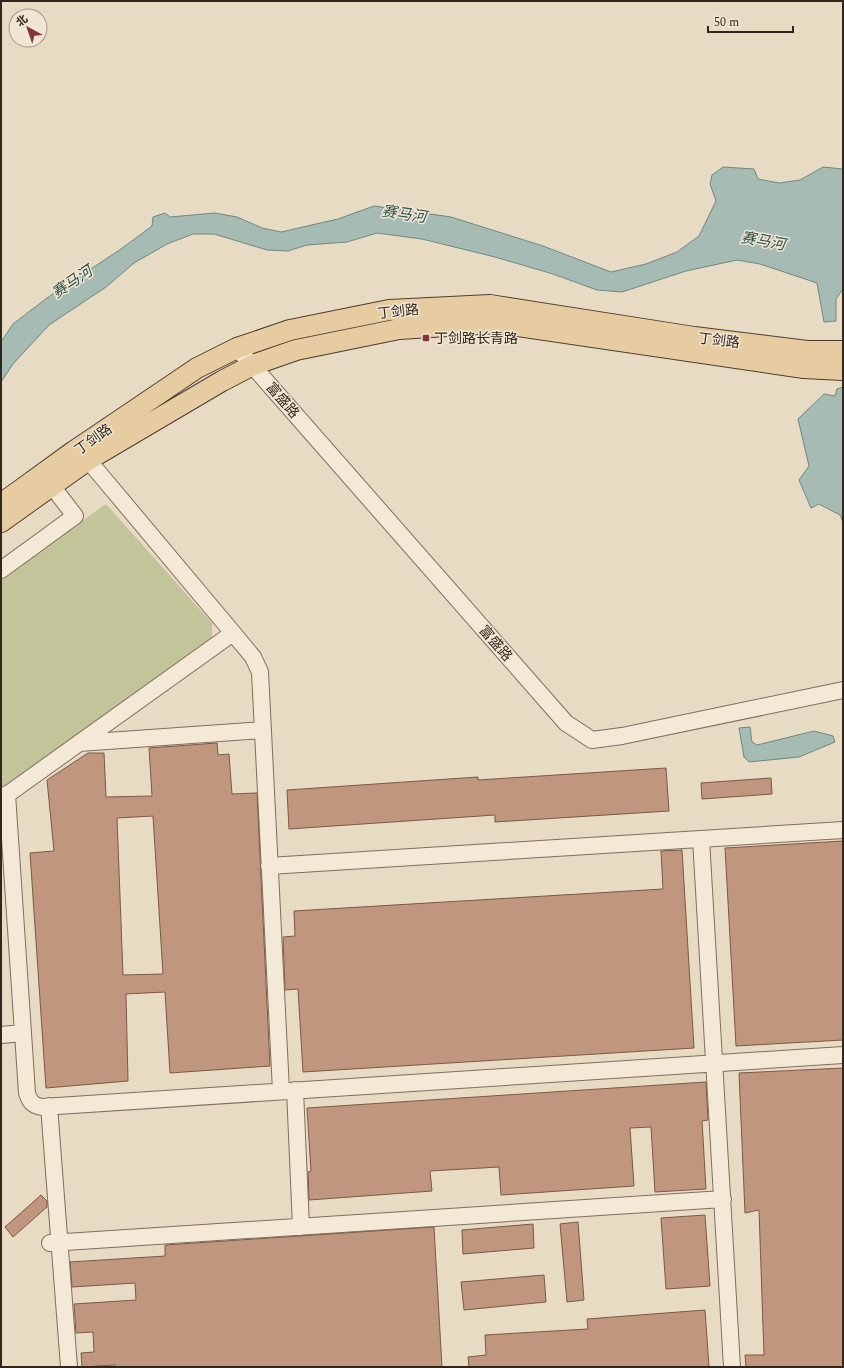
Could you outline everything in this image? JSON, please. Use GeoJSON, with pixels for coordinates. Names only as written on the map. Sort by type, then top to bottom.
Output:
{"type":"FeatureCollection","features":[{"type":"Feature","properties":{"kind":"main road","name":"丁剑路"},"geometry":{"type":"LineString","coordinates":[[1,504],[74,451],[197,368],[237,348],[290,330],[389,310],[490,305],[701,338],[807,351],[843,351]]}},
{"type":"Feature","properties":{"kind":"main road","name":"丁剑路"},"geometry":{"type":"LineString","coordinates":[[1,522],[88,460],[253,365],[296,350],[399,329],[498,323],[804,368],[843,370]]}},
{"type":"Feature","properties":{"kind":"street","name":"富盛路"},"geometry":{"type":"LineString","coordinates":[[237,348],[566,723],[592,740],[622,736],[843,690]]}},
{"type":"Feature","properties":{"kind":"street"},"geometry":{"type":"LineString","coordinates":[[88,460],[233,632],[253,657],[260,672],[269,866],[301,1227]]}},
{"type":"Feature","properties":{"kind":"street"},"geometry":{"type":"LineString","coordinates":[[1,570],[75,516],[52,486]]}},
{"type":"Feature","properties":{"kind":"street"},"geometry":{"type":"LineString","coordinates":[[233,632],[4,796],[27,1093],[30,1102],[35,1106],[843,1055]]}},
{"type":"Feature","properties":{"kind":"street"},"geometry":{"type":"LineString","coordinates":[[79,743],[263,730]]}},
{"type":"Feature","properties":{"kind":"street"},"geometry":{"type":"LineString","coordinates":[[269,866],[843,830]]}},
{"type":"Feature","properties":{"kind":"street"},"geometry":{"type":"LineString","coordinates":[[701,838],[732,1367]]}},
{"type":"Feature","properties":{"kind":"street"},"geometry":{"type":"LineString","coordinates":[[1,1035],[23,1033]]}},
{"type":"Feature","properties":{"kind":"street"},"geometry":{"type":"LineString","coordinates":[[49,1106],[54,1243],[69,1367]]}},
{"type":"Feature","properties":{"kind":"street"},"geometry":{"type":"LineString","coordinates":[[54,1243],[723,1199]]}},
{"type":"Feature","properties":{"kind":"green space"},"geometry":{"type":"Polygon","coordinates":[[[106,504],[212,623],[212,639],[1,788],[1,579],[106,504]]]}},
{"type":"Feature","properties":{"kind":"water","name":"赛马河"},"geometry":{"type":"Polygon","coordinates":[[[723,167],[754,169],[758,179],[779,183],[800,180],[823,167],[843,169],[843,289],[836,299],[836,321],[824,322],[817,283],[760,264],[737,260],[686,271],[622,292],[597,290],[553,274],[495,257],[422,239],[377,233],[347,242],[307,245],[288,251],[267,250],[214,234],[193,234],[167,244],[134,263],[106,287],[49,325],[13,364],[1,382],[1,342],[13,324],[47,298],[121,249],[152,226],[153,217],[165,213],[170,217],[215,213],[237,217],[262,228],[281,232],[338,219],[374,206],[451,217],[543,246],[611,272],[646,264],[677,252],[699,236],[716,201],[710,184],[712,175],[723,167]]]}},
{"type":"Feature","properties":{"kind":"water"},"geometry":{"type":"Polygon","coordinates":[[[843,387],[843,522],[840,515],[819,504],[811,508],[799,480],[809,466],[798,419],[824,394],[835,396],[837,389],[843,387]]]}},
{"type":"Feature","properties":{"kind":"water"},"geometry":{"type":"Polygon","coordinates":[[[750,727],[752,742],[757,745],[814,731],[833,736],[835,742],[799,757],[749,762],[744,757],[739,728],[750,727]]]}},
{"type":"Feature","properties":{"kind":"building"},"geometry":{"type":"Polygon","coordinates":[[[217,743],[218,755],[229,754],[232,794],[257,793],[270,1066],[170,1073],[165,992],[126,994],[128,1081],[46,1088],[30,853],[54,851],[47,780],[88,753],[104,753],[106,797],[152,796],[149,748],[217,743]],[[153,816],[117,818],[123,975],[163,974],[153,816]]]}},
{"type":"Feature","properties":{"kind":"building"},"geometry":{"type":"Polygon","coordinates":[[[666,768],[669,811],[495,822],[495,815],[289,829],[287,790],[478,777],[478,780],[666,768]]]}},
{"type":"Feature","properties":{"kind":"building"},"geometry":{"type":"Polygon","coordinates":[[[771,778],[772,794],[702,799],[701,783],[771,778]]]}},
{"type":"Feature","properties":{"kind":"building"},"geometry":{"type":"Polygon","coordinates":[[[843,841],[843,1040],[736,1046],[725,848],[843,841]]]}},
{"type":"Feature","properties":{"kind":"building"},"geometry":{"type":"Polygon","coordinates":[[[682,850],[694,1048],[303,1072],[298,989],[285,990],[283,937],[295,936],[294,911],[663,889],[661,851],[682,850]]]}},
{"type":"Feature","properties":{"kind":"building"},"geometry":{"type":"Polygon","coordinates":[[[843,1068],[843,1367],[746,1367],[745,1355],[764,1355],[759,1210],[745,1213],[739,1073],[843,1068]]]}},
{"type":"Feature","properties":{"kind":"building"},"geometry":{"type":"Polygon","coordinates":[[[706,1082],[708,1120],[702,1121],[706,1189],[655,1192],[651,1127],[630,1128],[634,1186],[501,1195],[499,1167],[430,1171],[432,1191],[309,1200],[308,1172],[311,1171],[307,1108],[706,1082]]]}},
{"type":"Feature","properties":{"kind":"building"},"geometry":{"type":"Polygon","coordinates":[[[41,1195],[47,1201],[47,1207],[13,1237],[5,1227],[41,1195]]]}},
{"type":"Feature","properties":{"kind":"building"},"geometry":{"type":"Polygon","coordinates":[[[705,1215],[710,1286],[666,1289],[661,1218],[705,1215]]]}},
{"type":"Feature","properties":{"kind":"building"},"geometry":{"type":"Polygon","coordinates":[[[578,1222],[584,1300],[567,1302],[560,1224],[578,1222]]]}},
{"type":"Feature","properties":{"kind":"building"},"geometry":{"type":"Polygon","coordinates":[[[533,1224],[534,1248],[463,1254],[462,1230],[533,1224]]]}},
{"type":"Feature","properties":{"kind":"building"},"geometry":{"type":"Polygon","coordinates":[[[434,1227],[442,1367],[115,1367],[115,1365],[82,1367],[81,1353],[94,1352],[93,1332],[76,1333],[74,1304],[136,1300],[135,1283],[72,1287],[70,1262],[165,1256],[165,1245],[434,1227]]]}},
{"type":"Feature","properties":{"kind":"building"},"geometry":{"type":"Polygon","coordinates":[[[544,1275],[546,1302],[464,1310],[461,1282],[544,1275]]]}},
{"type":"Feature","properties":{"kind":"building"},"geometry":{"type":"Polygon","coordinates":[[[705,1310],[709,1367],[469,1367],[468,1357],[486,1355],[485,1335],[588,1329],[587,1319],[705,1310]]]}},
{"type":"Feature","properties":{"kind":"place","name":"丁剑路长青路"},"geometry":{"type":"Point","coordinates":[426,338]}}]}
